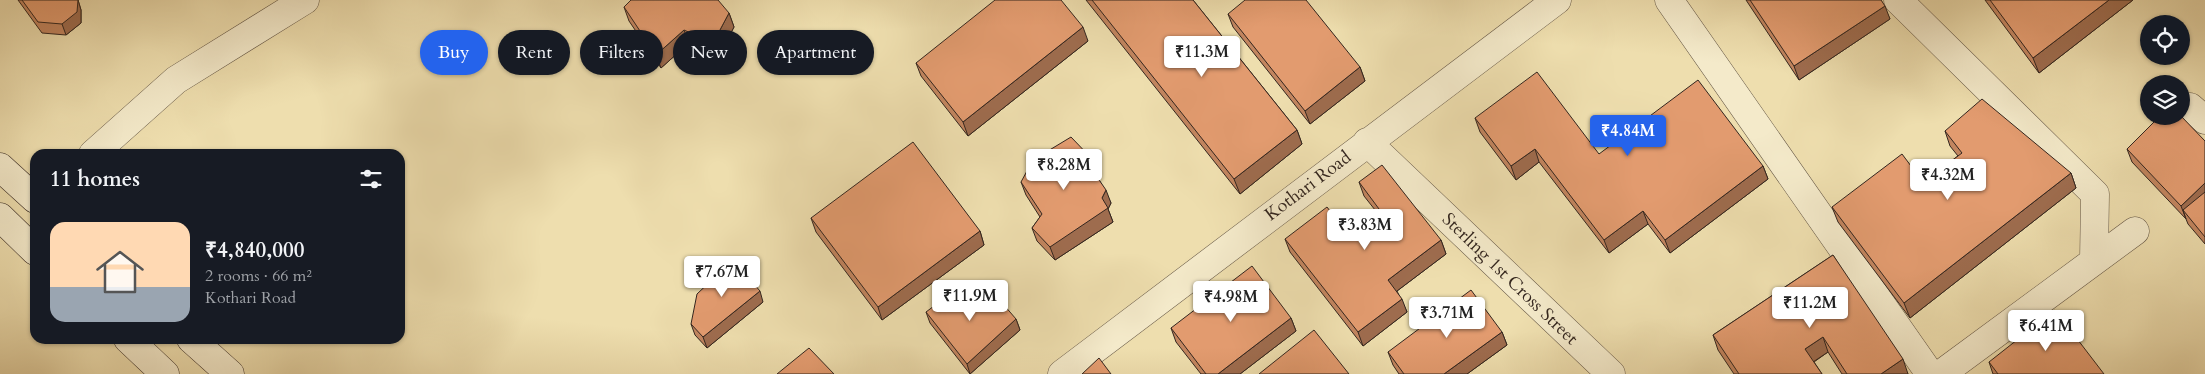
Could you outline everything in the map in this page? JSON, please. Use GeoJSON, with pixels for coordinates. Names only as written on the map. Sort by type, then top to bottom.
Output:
{"type":"FeatureCollection","features":[{"type":"Feature","properties":{"kind":"street"},"geometry":{"type":"LineString","coordinates":[[100,149],[176,80],[305,0]]}},
{"type":"Feature","properties":{"kind":"street","name":"Kothari Road"},"geometry":{"type":"LineString","coordinates":[[1062,374],[1366,142],[1557,0]]}},
{"type":"Feature","properties":{"kind":"street"},"geometry":{"type":"LineString","coordinates":[[1670,0],[1782,164],[1930,374]]}},
{"type":"Feature","properties":{"kind":"street"},"geometry":{"type":"LineString","coordinates":[[1898,0],[2095,194],[2094,262]]}},
{"type":"Feature","properties":{"kind":"street","name":"Sterling 1st Cross Street"},"geometry":{"type":"LineString","coordinates":[[1366,142],[1611,374]]}},
{"type":"Feature","properties":{"kind":"street"},"geometry":{"type":"LineString","coordinates":[[0,167],[30,194]]}},
{"type":"Feature","properties":{"kind":"street"},"geometry":{"type":"LineString","coordinates":[[0,218],[30,246]]}},
{"type":"Feature","properties":{"kind":"street"},"geometry":{"type":"LineString","coordinates":[[1941,374],[2135,231]]}},
{"type":"Feature","properties":{"kind":"street"},"geometry":{"type":"LineString","coordinates":[[133,344],[165,374]]}},
{"type":"Feature","properties":{"kind":"street"},"geometry":{"type":"LineString","coordinates":[[197,344],[230,374]]}},
{"type":"Feature","properties":{"kind":"building"},"geometry":{"type":"Polygon","coordinates":[[[22,0],[78,0],[77,12],[62,24],[38,22],[22,0]]]}},
{"type":"Feature","properties":{"kind":"building"},"geometry":{"type":"Polygon","coordinates":[[[631,0],[718,0],[729,13],[720,30],[673,30],[673,40],[663,49],[663,30],[639,30],[624,7],[631,0]]]}},
{"type":"Feature","properties":{"kind":"building"},"geometry":{"type":"Polygon","coordinates":[[[995,0],[1061,0],[1083,27],[963,122],[916,63],[995,0]]]}},
{"type":"Feature","properties":{"kind":"building"},"geometry":{"type":"Polygon","coordinates":[[[1092,0],[1193,0],[1297,130],[1234,179],[1092,0]]]}},
{"type":"Feature","properties":{"kind":"building"},"geometry":{"type":"Polygon","coordinates":[[[1245,0],[1306,0],[1360,67],[1305,111],[1228,14],[1245,0]]]}},
{"type":"Feature","properties":{"kind":"building"},"geometry":{"type":"Polygon","coordinates":[[[1750,0],[1881,0],[1885,6],[1794,66],[1750,0]]]}},
{"type":"Feature","properties":{"kind":"building"},"geometry":{"type":"Polygon","coordinates":[[[1990,0],[2109,0],[2033,58],[1990,0]]]}},
{"type":"Feature","properties":{"kind":"building"},"geometry":{"type":"Polygon","coordinates":[[[1537,72],[1599,154],[1698,80],[1763,166],[1665,240],[1643,211],[1604,240],[1535,149],[1511,166],[1475,118],[1537,72]]]}},
{"type":"Feature","properties":{"kind":"building"},"geometry":{"type":"Polygon","coordinates":[[[1982,99],[2071,173],[1904,303],[1832,207],[1902,154],[1923,182],[1962,153],[1945,131],[1982,99]]]}},
{"type":"Feature","properties":{"kind":"building"},"geometry":{"type":"Polygon","coordinates":[[[2151,125],[2190,125],[2205,141],[2205,183],[2181,206],[2127,149],[2151,125]]]}},
{"type":"Feature","properties":{"kind":"building"},"geometry":{"type":"Polygon","coordinates":[[[1071,137],[1094,161],[1093,171],[1106,190],[1102,198],[1108,208],[1050,247],[1032,228],[1042,214],[1021,182],[1033,160],[1071,137]]]}},
{"type":"Feature","properties":{"kind":"building"},"geometry":{"type":"Polygon","coordinates":[[[913,142],[980,231],[878,307],[811,218],[913,142]]]}},
{"type":"Feature","properties":{"kind":"building"},"geometry":{"type":"Polygon","coordinates":[[[1382,165],[1441,240],[1388,280],[1402,299],[1358,332],[1285,239],[1327,207],[1350,237],[1382,213],[1359,182],[1382,165]]]}},
{"type":"Feature","properties":{"kind":"building"},"geometry":{"type":"Polygon","coordinates":[[[2205,192],[2205,237],[2183,210],[2205,192]]]}},
{"type":"Feature","properties":{"kind":"building"},"geometry":{"type":"Polygon","coordinates":[[[1833,255],[1903,359],[1881,374],[1847,374],[1823,337],[1805,349],[1822,374],[1739,374],[1713,335],[1833,255]]]}},
{"type":"Feature","properties":{"kind":"building"},"geometry":{"type":"Polygon","coordinates":[[[733,260],[760,291],[703,337],[691,324],[697,294],[733,260]]]}},
{"type":"Feature","properties":{"kind":"building"},"geometry":{"type":"Polygon","coordinates":[[[1252,266],[1291,318],[1218,374],[1206,374],[1171,328],[1252,266]]]}},
{"type":"Feature","properties":{"kind":"building"},"geometry":{"type":"Polygon","coordinates":[[[962,285],[982,308],[997,297],[1016,319],[967,364],[926,312],[962,285]]]}},
{"type":"Feature","properties":{"kind":"building"},"geometry":{"type":"Polygon","coordinates":[[[1471,290],[1502,332],[1444,374],[1404,374],[1388,352],[1471,290]]]}},
{"type":"Feature","properties":{"kind":"building"},"geometry":{"type":"Polygon","coordinates":[[[2055,310],[2104,374],[1998,374],[1989,362],[2055,310]]]}},
{"type":"Feature","properties":{"kind":"building"},"geometry":{"type":"Polygon","coordinates":[[[1314,330],[1349,374],[1259,374],[1314,330]]]}},
{"type":"Feature","properties":{"kind":"building"},"geometry":{"type":"Polygon","coordinates":[[[809,348],[834,374],[777,374],[809,348]]]}},
{"type":"Feature","properties":{"kind":"building"},"geometry":{"type":"Polygon","coordinates":[[[1099,358],[1111,374],[1082,374],[1099,358]]]}}]}
